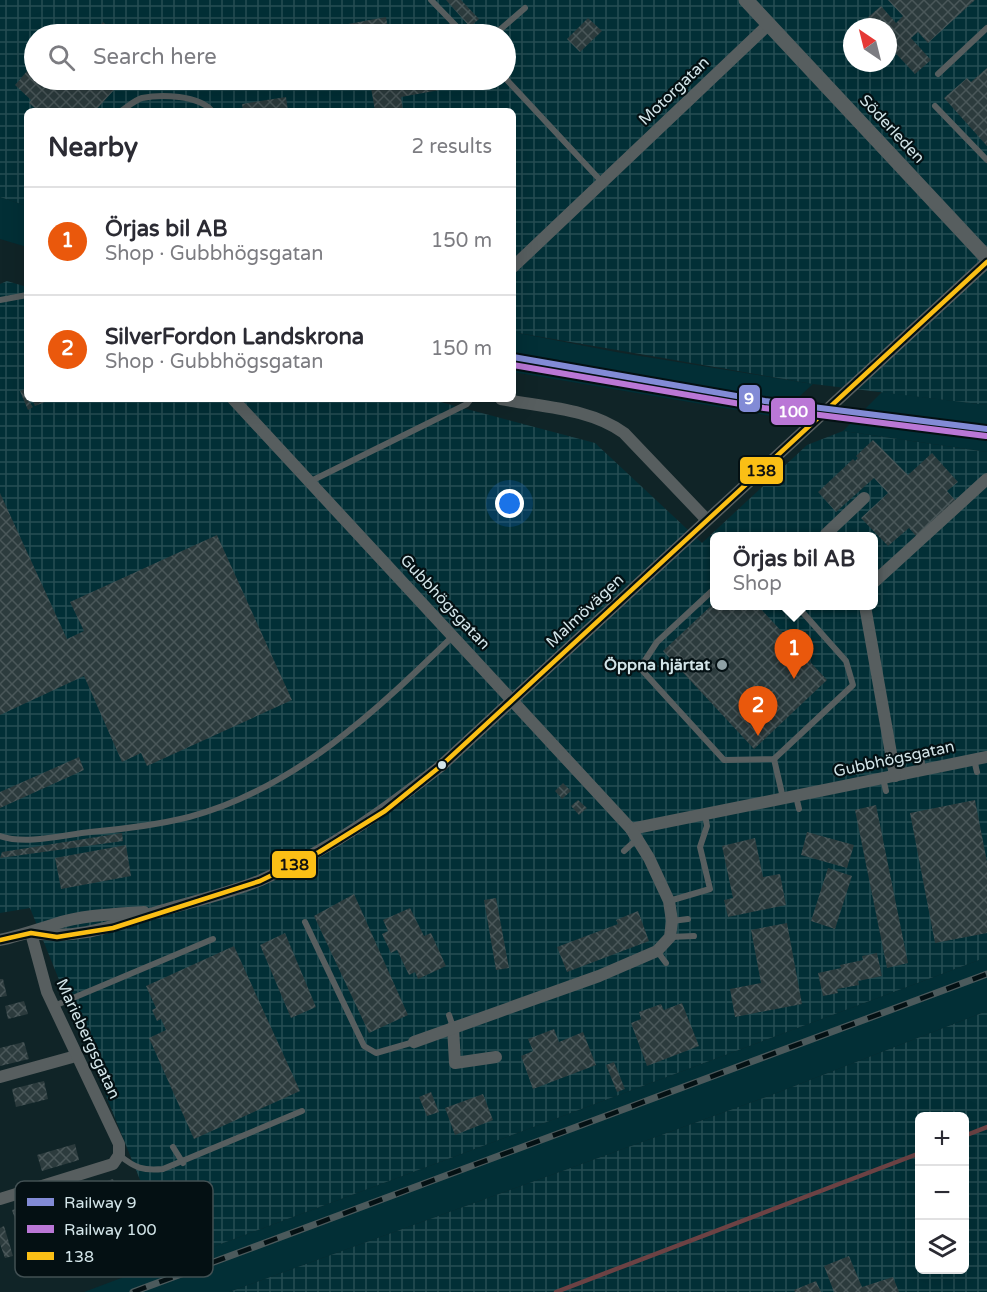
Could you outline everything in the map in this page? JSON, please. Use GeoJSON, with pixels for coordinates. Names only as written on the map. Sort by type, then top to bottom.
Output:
{"type":"FeatureCollection","features":[{"type":"Feature","properties":{"kind":"street","name":"Söderleden"},"geometry":{"type":"LineString","coordinates":[[746,0],[987,260]]}},
{"type":"Feature","properties":{"kind":"street","name":"Motorgatan"},"geometry":{"type":"LineString","coordinates":[[516,264],[769,24]]}},
{"type":"Feature","properties":{"kind":"street","name":"Malmövägen"},"geometry":{"type":"LineString","coordinates":[[0,940],[56,924],[110,914],[160,911],[213,898],[260,881],[319,852],[385,811],[442,765],[514,700],[987,260]]}},
{"type":"Feature","properties":{"kind":"street","name":"Gubbhögsgatan"},"geometry":{"type":"LineString","coordinates":[[236,402],[514,700],[634,834],[650,858],[669,901],[672,921],[670,937]]}},
{"type":"Feature","properties":{"kind":"street"},"geometry":{"type":"LineString","coordinates":[[516,402],[589,416],[611,423],[624,433],[707,520]]}},
{"type":"Feature","properties":{"kind":"street"},"geometry":{"type":"LineString","coordinates":[[878,577],[987,478]]}},
{"type":"Feature","properties":{"kind":"street"},"geometry":{"type":"LineString","coordinates":[[828,532],[864,498]]}},
{"type":"Feature","properties":{"kind":"street"},"geometry":{"type":"LineString","coordinates":[[866,610],[888,782]]}},
{"type":"Feature","properties":{"kind":"street","name":"Gubbhögsgatan"},"geometry":{"type":"LineString","coordinates":[[634,834],[705,815],[793,801],[888,782],[923,770],[980,763]]}},
{"type":"Feature","properties":{"kind":"street","name":"Mariebergsgatan"},"geometry":{"type":"LineString","coordinates":[[31,933],[35,954],[53,1006],[119,1144],[119,1155]]}},
{"type":"Feature","properties":{"kind":"street"},"geometry":{"type":"LineString","coordinates":[[414,1042],[429,1029],[451,1021],[552,998],[601,981],[657,951],[670,937]]}},
{"type":"Feature","properties":{"kind":"street"},"geometry":{"type":"LineString","coordinates":[[451,1021],[455,1063],[496,1057]]}},
{"type":"Feature","properties":{"kind":"street"},"geometry":{"type":"LineString","coordinates":[[0,1077],[76,1056]]}},
{"type":"Feature","properties":{"kind":"street"},"geometry":{"type":"LineString","coordinates":[[58,1181],[113,1164],[119,1155]]}},
{"type":"Feature","properties":{"kind":"street"},"geometry":{"type":"LineString","coordinates":[[0,1199],[15,1194]]}},
{"type":"Feature","properties":{"kind":"lane"},"geometry":{"type":"LineString","coordinates":[[431,0],[454,24]]}},
{"type":"Feature","properties":{"kind":"lane"},"geometry":{"type":"LineString","coordinates":[[507,24],[525,8]]}},
{"type":"Feature","properties":{"kind":"lane"},"geometry":{"type":"LineString","coordinates":[[938,74],[987,28]]}},
{"type":"Feature","properties":{"kind":"lane"},"geometry":{"type":"LineString","coordinates":[[516,90],[603,182]]}},
{"type":"Feature","properties":{"kind":"lane"},"geometry":{"type":"LineString","coordinates":[[126,108],[141,98],[181,97],[209,108]]}},
{"type":"Feature","properties":{"kind":"lane"},"geometry":{"type":"LineString","coordinates":[[935,106],[987,160]]}},
{"type":"Feature","properties":{"kind":"lane"},"geometry":{"type":"LineString","coordinates":[[0,300],[24,296]]}},
{"type":"Feature","properties":{"kind":"lane"},"geometry":{"type":"LineString","coordinates":[[312,481],[469,402]]}},
{"type":"Feature","properties":{"kind":"lane"},"geometry":{"type":"LineString","coordinates":[[710,593],[657,642],[640,668],[724,760],[774,759],[853,685],[846,661],[801,610]]}},
{"type":"Feature","properties":{"kind":"lane"},"geometry":{"type":"LineString","coordinates":[[0,836],[36,838],[141,827],[191,817],[240,797],[332,746],[385,702],[454,636]]}},
{"type":"Feature","properties":{"kind":"lane"},"geometry":{"type":"LineString","coordinates":[[921,757],[923,770]]}},
{"type":"Feature","properties":{"kind":"lane"},"geometry":{"type":"LineString","coordinates":[[774,759],[793,801]]}},
{"type":"Feature","properties":{"kind":"lane"},"geometry":{"type":"LineString","coordinates":[[669,901],[710,889],[700,847],[707,826],[705,815]]}},
{"type":"Feature","properties":{"kind":"lane"},"geometry":{"type":"LineString","coordinates":[[624,851],[634,834]]}},
{"type":"Feature","properties":{"kind":"lane"},"geometry":{"type":"LineString","coordinates":[[672,921],[688,919]]}},
{"type":"Feature","properties":{"kind":"lane"},"geometry":{"type":"LineString","coordinates":[[305,922],[364,1046],[376,1053],[414,1042]]}},
{"type":"Feature","properties":{"kind":"lane"},"geometry":{"type":"LineString","coordinates":[[670,937],[694,936]]}},
{"type":"Feature","properties":{"kind":"lane"},"geometry":{"type":"LineString","coordinates":[[53,1006],[213,939]]}},
{"type":"Feature","properties":{"kind":"lane"},"geometry":{"type":"LineString","coordinates":[[657,951],[666,963]]}},
{"type":"Feature","properties":{"kind":"lane"},"geometry":{"type":"LineString","coordinates":[[119,1155],[135,1168],[146,1171],[183,1163],[302,1111]]}},
{"type":"Feature","properties":{"kind":"lane"},"geometry":{"type":"LineString","coordinates":[[173,1147],[183,1163]]}},
{"type":"Feature","properties":{"kind":"shaded area"},"geometry":{"type":"Polygon","coordinates":[[[0,0],[987,0],[987,405],[813,384],[516,333],[516,108],[24,108],[24,205],[0,197],[0,0]]]}},
{"type":"Feature","properties":{"kind":"shaded area"},"geometry":{"type":"Polygon","coordinates":[[[0,197],[24,205],[24,246],[0,239],[0,197]]]}},
{"type":"Feature","properties":{"kind":"shaded area"},"geometry":{"type":"Polygon","coordinates":[[[7,281],[24,286],[24,402],[440,402],[595,443],[702,543],[710,536],[710,610],[878,610],[878,532],[714,532],[807,445],[843,431],[987,452],[987,957],[213,1247],[213,1181],[140,1181],[30,908],[0,913],[0,284],[7,281]]]}},
{"type":"Feature","properties":{"kind":"shaded area"},"geometry":{"type":"Polygon","coordinates":[[[516,333],[616,352],[813,384],[777,417],[516,373],[516,333]]]}},
{"type":"Feature","properties":{"kind":"shaded area"},"geometry":{"type":"Polygon","coordinates":[[[882,392],[987,405],[987,452],[843,431],[882,392]]]}},
{"type":"Feature","properties":{"kind":"shaded area"},"geometry":{"type":"Polygon","coordinates":[[[987,957],[987,1011],[769,1096],[229,1292],[84,1292],[124,1277],[213,1277],[213,1247],[987,957]]]}},
{"type":"Feature","properties":{"kind":"shaded area"},"geometry":{"type":"Polygon","coordinates":[[[987,1011],[987,1292],[229,1292],[769,1096],[987,1011]]]}},
{"type":"Feature","properties":{"kind":"building"},"geometry":{"type":"Polygon","coordinates":[[[446,0],[461,0],[479,19],[473,24],[467,24],[446,0]]]}},
{"type":"Feature","properties":{"kind":"building"},"geometry":{"type":"Polygon","coordinates":[[[888,0],[975,0],[928,43],[918,32],[911,38],[931,60],[915,74],[897,55],[897,22],[903,16],[888,0]]]}},
{"type":"Feature","properties":{"kind":"building"},"geometry":{"type":"Polygon","coordinates":[[[881,6],[892,18],[867,18],[881,6]]]}},
{"type":"Feature","properties":{"kind":"building"},"geometry":{"type":"Polygon","coordinates":[[[386,17],[387,24],[348,24],[386,17]]]}},
{"type":"Feature","properties":{"kind":"building"},"geometry":{"type":"Polygon","coordinates":[[[588,18],[602,31],[580,52],[567,39],[588,18]]]}},
{"type":"Feature","properties":{"kind":"building"},"geometry":{"type":"Polygon","coordinates":[[[987,68],[987,146],[944,98],[967,78],[971,82],[987,68]]]}},
{"type":"Feature","properties":{"kind":"building"},"geometry":{"type":"Polygon","coordinates":[[[24,75],[24,90],[114,90],[98,108],[35,108],[29,103],[31,100],[15,85],[24,75]]]}},
{"type":"Feature","properties":{"kind":"building"},"geometry":{"type":"Polygon","coordinates":[[[371,90],[440,90],[401,97],[403,108],[374,108],[371,90]]]}},
{"type":"Feature","properties":{"kind":"building"},"geometry":{"type":"Polygon","coordinates":[[[286,97],[288,108],[243,108],[242,104],[286,97]]]}},
{"type":"Feature","properties":{"kind":"building"},"geometry":{"type":"Polygon","coordinates":[[[25,402],[29,402],[33,407],[28,410],[25,402]]]}},
{"type":"Feature","properties":{"kind":"building"},"geometry":{"type":"Polygon","coordinates":[[[33,402],[45,402],[35,406],[33,402]]]}},
{"type":"Feature","properties":{"kind":"building"},"geometry":{"type":"Polygon","coordinates":[[[873,440],[908,475],[932,453],[958,482],[947,491],[956,501],[917,537],[909,528],[888,546],[878,536],[878,532],[874,532],[861,518],[888,493],[874,478],[836,512],[818,492],[853,459],[855,461],[858,458],[856,456],[873,440]]]}},
{"type":"Feature","properties":{"kind":"building"},"geometry":{"type":"Polygon","coordinates":[[[0,493],[67,639],[84,631],[70,602],[217,535],[292,700],[147,766],[141,753],[122,762],[84,676],[0,715],[0,493]]]}},
{"type":"Feature","properties":{"kind":"building"},"geometry":{"type":"Polygon","coordinates":[[[710,607],[710,610],[762,610],[827,680],[754,749],[663,651],[710,607]]]}},
{"type":"Feature","properties":{"kind":"building"},"geometry":{"type":"Polygon","coordinates":[[[79,757],[84,770],[0,808],[0,792],[79,757]]]}},
{"type":"Feature","properties":{"kind":"building"},"geometry":{"type":"Polygon","coordinates":[[[563,783],[571,791],[562,799],[555,791],[563,783]]]}},
{"type":"Feature","properties":{"kind":"building"},"geometry":{"type":"Polygon","coordinates":[[[578,800],[587,808],[579,815],[571,806],[578,800]]]}},
{"type":"Feature","properties":{"kind":"building"},"geometry":{"type":"Polygon","coordinates":[[[975,800],[987,862],[987,933],[935,943],[910,813],[975,800]]]}},
{"type":"Feature","properties":{"kind":"building"},"geometry":{"type":"Polygon","coordinates":[[[876,805],[908,963],[887,968],[855,810],[876,805]]]}},
{"type":"Feature","properties":{"kind":"building"},"geometry":{"type":"Polygon","coordinates":[[[807,832],[854,845],[847,868],[801,855],[807,832]]]}},
{"type":"Feature","properties":{"kind":"building"},"geometry":{"type":"Polygon","coordinates":[[[122,833],[123,841],[0,858],[2,852],[122,833]]]}},
{"type":"Feature","properties":{"kind":"building"},"geometry":{"type":"Polygon","coordinates":[[[755,838],[763,877],[780,874],[786,905],[728,917],[724,900],[733,898],[722,846],[755,838]]]}},
{"type":"Feature","properties":{"kind":"building"},"geometry":{"type":"Polygon","coordinates":[[[126,845],[131,876],[61,889],[55,858],[126,845]]]}},
{"type":"Feature","properties":{"kind":"building"},"geometry":{"type":"Polygon","coordinates":[[[828,868],[852,876],[835,929],[811,921],[828,868]]]}},
{"type":"Feature","properties":{"kind":"building"},"geometry":{"type":"Polygon","coordinates":[[[354,894],[408,1015],[369,1033],[314,916],[354,894]]]}},
{"type":"Feature","properties":{"kind":"building"},"geometry":{"type":"Polygon","coordinates":[[[496,898],[509,968],[496,970],[484,900],[496,898]]]}},
{"type":"Feature","properties":{"kind":"building"},"geometry":{"type":"Polygon","coordinates":[[[410,908],[424,936],[431,933],[446,966],[418,979],[415,972],[409,975],[397,950],[391,953],[382,934],[388,931],[383,920],[410,908]]]}},
{"type":"Feature","properties":{"kind":"building"},"geometry":{"type":"Polygon","coordinates":[[[638,911],[649,941],[567,972],[557,947],[618,924],[616,920],[638,911]]]}},
{"type":"Feature","properties":{"kind":"building"},"geometry":{"type":"Polygon","coordinates":[[[787,923],[802,1004],[735,1017],[730,989],[761,983],[751,930],[787,923]]]}},
{"type":"Feature","properties":{"kind":"building"},"geometry":{"type":"Polygon","coordinates":[[[285,933],[316,1007],[291,1018],[260,945],[285,933]]]}},
{"type":"Feature","properties":{"kind":"building"},"geometry":{"type":"Polygon","coordinates":[[[234,946],[300,1091],[194,1139],[149,1038],[166,1030],[161,1019],[157,1021],[152,1010],[156,1008],[146,986],[234,946]]]}},
{"type":"Feature","properties":{"kind":"building"},"geometry":{"type":"Polygon","coordinates":[[[877,953],[882,976],[858,981],[859,985],[837,989],[838,993],[823,996],[818,973],[841,968],[840,965],[863,960],[862,956],[877,953]]]}},
{"type":"Feature","properties":{"kind":"building"},"geometry":{"type":"Polygon","coordinates":[[[0,979],[3,979],[7,996],[0,997],[0,979]]]}},
{"type":"Feature","properties":{"kind":"building"},"geometry":{"type":"Polygon","coordinates":[[[24,1001],[28,1014],[8,1019],[5,1006],[24,1001]]]}},
{"type":"Feature","properties":{"kind":"building"},"geometry":{"type":"Polygon","coordinates":[[[682,1003],[699,1046],[647,1066],[631,1023],[641,1019],[639,1012],[661,1004],[664,1010],[682,1003]]]}},
{"type":"Feature","properties":{"kind":"building"},"geometry":{"type":"Polygon","coordinates":[[[554,1029],[559,1042],[583,1032],[596,1065],[533,1089],[521,1056],[533,1051],[528,1039],[554,1029]]]}},
{"type":"Feature","properties":{"kind":"building"},"geometry":{"type":"Polygon","coordinates":[[[24,1042],[29,1059],[0,1066],[0,1048],[24,1042]]]}},
{"type":"Feature","properties":{"kind":"building"},"geometry":{"type":"Polygon","coordinates":[[[614,1062],[625,1089],[617,1092],[606,1065],[614,1062]]]}},
{"type":"Feature","properties":{"kind":"building"},"geometry":{"type":"Polygon","coordinates":[[[44,1081],[48,1099],[16,1107],[12,1089],[44,1081]]]}},
{"type":"Feature","properties":{"kind":"building"},"geometry":{"type":"Polygon","coordinates":[[[431,1092],[439,1112],[427,1116],[419,1097],[431,1092]]]}},
{"type":"Feature","properties":{"kind":"building"},"geometry":{"type":"Polygon","coordinates":[[[483,1094],[493,1120],[455,1135],[445,1108],[483,1094]]]}},
{"type":"Feature","properties":{"kind":"building"},"geometry":{"type":"Polygon","coordinates":[[[75,1144],[79,1160],[42,1171],[37,1155],[75,1144]]]}},
{"type":"Feature","properties":{"kind":"building"},"geometry":{"type":"Polygon","coordinates":[[[4,1226],[13,1256],[5,1258],[0,1244],[0,1228],[4,1226]]]}},
{"type":"Feature","properties":{"kind":"building"},"geometry":{"type":"Polygon","coordinates":[[[849,1256],[862,1287],[893,1277],[899,1292],[834,1292],[824,1266],[849,1256]]]}},
{"type":"Feature","properties":{"kind":"building"},"geometry":{"type":"Polygon","coordinates":[[[816,1281],[821,1292],[795,1292],[794,1290],[816,1281]]]}},
{"type":"Feature","properties":{"kind":"waterway"},"geometry":{"type":"LineString","coordinates":[[969,1134],[987,1127]]}},
{"type":"Feature","properties":{"kind":"waterway"},"geometry":{"type":"LineString","coordinates":[[556,1292],[915,1155]]}},
{"type":"Feature","properties":{"kind":"railway"},"geometry":{"type":"LineString","coordinates":[[213,1262],[987,974]]}},
{"type":"Feature","properties":{"kind":"railway"},"geometry":{"type":"LineString","coordinates":[[133,1292],[173,1277]]}},
{"type":"Feature","properties":{"kind":"rail line","name":"9"},"geometry":{"type":"LineString","coordinates":[[516,358],[765,401],[987,429]]}},
{"type":"Feature","properties":{"kind":"rail line","name":"100"},"geometry":{"type":"LineString","coordinates":[[516,366],[764,408],[986,436]]}},
{"type":"Feature","properties":{"kind":"transit line","name":"138"},"geometry":{"type":"LineString","coordinates":[[0,940],[31,933],[57,937],[113,928],[260,881],[319,852],[385,811],[442,765],[987,262]]}},
{"type":"Feature","properties":{"kind":"place","name":"Öppna hjärtat"},"geometry":{"type":"Point","coordinates":[722,665]}},
{"type":"Feature","properties":{"kind":"place","name":"Örjas bil AB"},"geometry":{"type":"Point","coordinates":[794,679]}},
{"type":"Feature","properties":{"kind":"place","name":"SilverFordon Landskrona"},"geometry":{"type":"Point","coordinates":[758,736]}}]}
